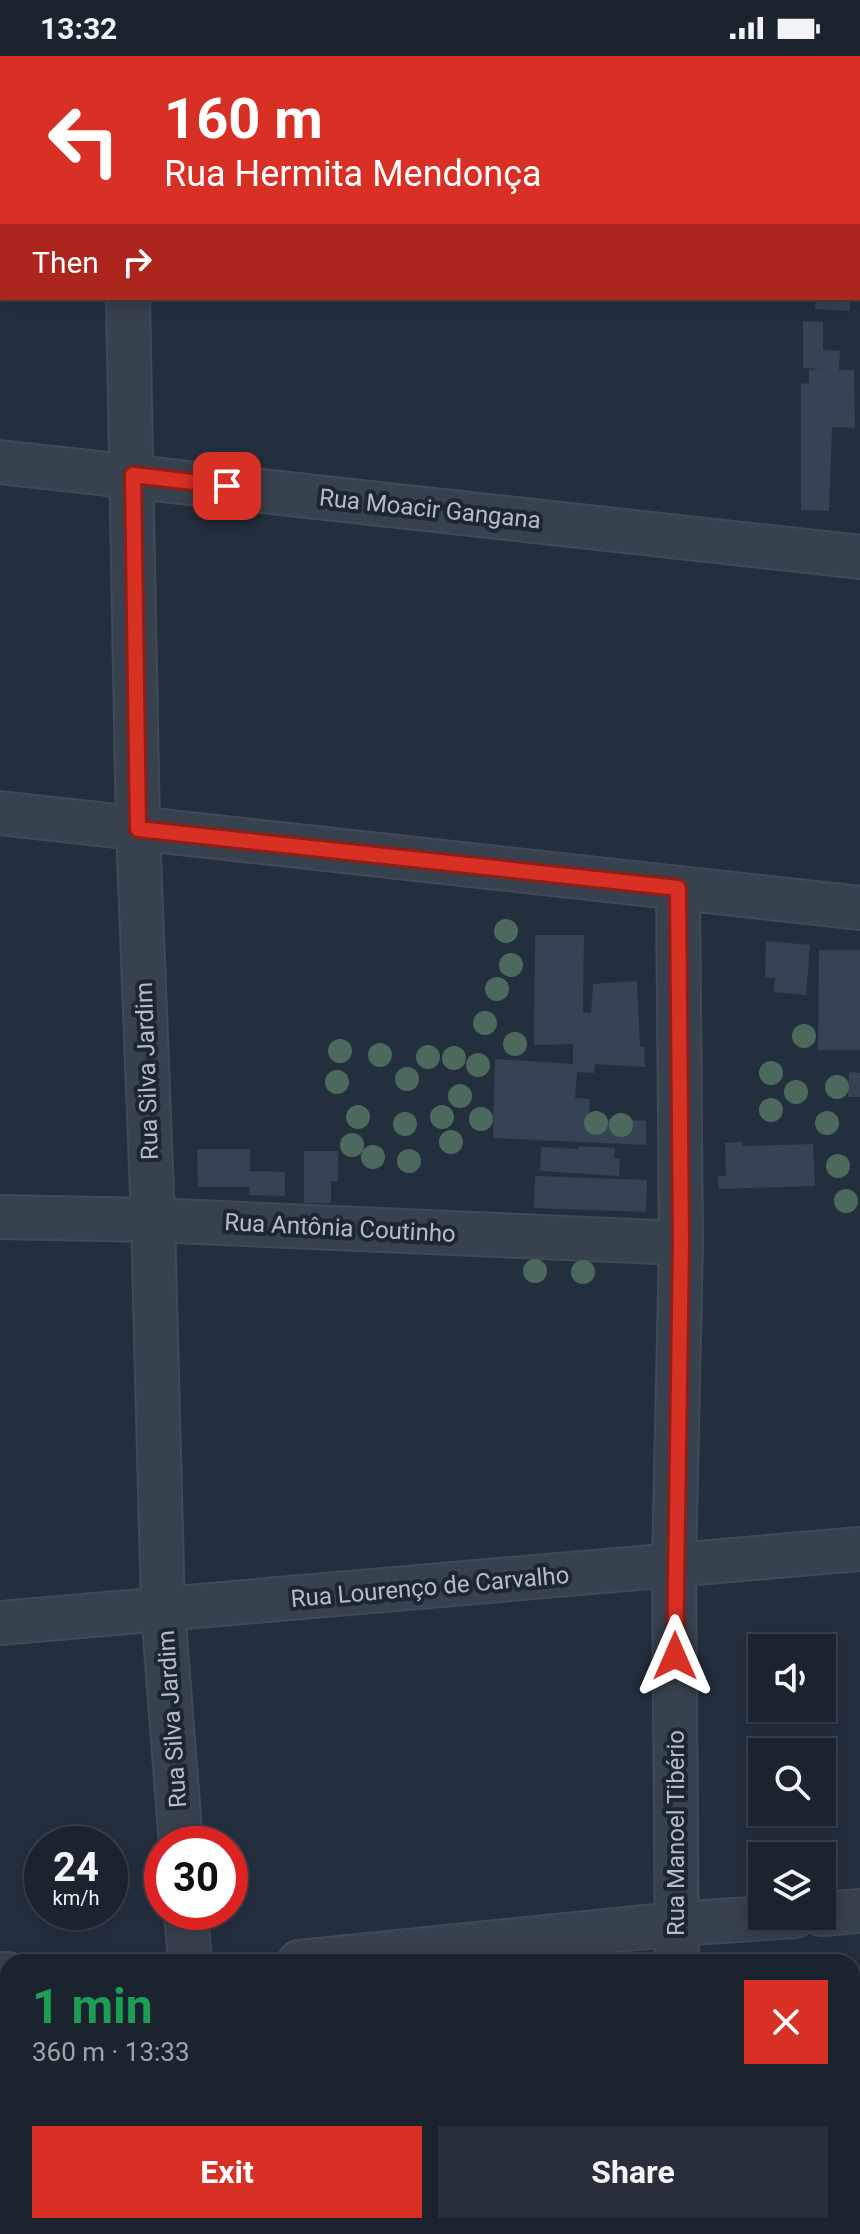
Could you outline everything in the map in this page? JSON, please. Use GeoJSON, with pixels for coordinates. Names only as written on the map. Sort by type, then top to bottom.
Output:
{"type":"FeatureCollection","features":[{"type":"Feature","properties":{"kind":"street","name":"Rua Silva Jardim"},"geometry":{"type":"LineString","coordinates":[[128,300],[138,829],[153,1220],[163,1610],[180,1826]]}},
{"type":"Feature","properties":{"kind":"street","name":"Rua Moacir Gangana"},"geometry":{"type":"LineString","coordinates":[[0,462],[860,557]]}},
{"type":"Feature","properties":{"kind":"street"},"geometry":{"type":"LineString","coordinates":[[0,813],[860,908]]}},
{"type":"Feature","properties":{"kind":"street","name":"Rua Manoel Tibério"},"geometry":{"type":"LineString","coordinates":[[676,1943],[674,1566],[681,1243],[678,888]]}},
{"type":"Feature","properties":{"kind":"street","name":"Rua Antônia Coutinho"},"geometry":{"type":"LineString","coordinates":[[0,1217],[153,1220],[681,1243]]}},
{"type":"Feature","properties":{"kind":"street","name":"Rua Lourenço de Carvalho"},"geometry":{"type":"LineString","coordinates":[[0,1623],[860,1549]]}},
{"type":"Feature","properties":{"kind":"street"},"geometry":{"type":"LineString","coordinates":[[836,1913],[860,1911]]}},
{"type":"Feature","properties":{"kind":"street"},"geometry":{"type":"LineString","coordinates":[[458,1954],[676,1943],[748,1927]]}},
{"type":"Feature","properties":{"kind":"street"},"geometry":{"type":"LineString","coordinates":[[187,1930],[189,1954]]}},
{"type":"Feature","properties":{"kind":"building"},"geometry":{"type":"Polygon","coordinates":[[[816,300],[850,300],[850,311],[815,309],[816,300]]]}},
{"type":"Feature","properties":{"kind":"building"},"geometry":{"type":"Polygon","coordinates":[[[803,321],[823,322],[823,350],[840,351],[839,370],[854,370],[855,428],[832,427],[829,511],[801,510],[801,384],[809,383],[809,370],[821,369],[803,368],[803,321]]]}},
{"type":"Feature","properties":{"kind":"building"},"geometry":{"type":"Polygon","coordinates":[[[535,935],[584,935],[583,1013],[591,1013],[593,984],[637,981],[640,1047],[644,1047],[645,1067],[595,1064],[594,1073],[577,1072],[575,1098],[590,1099],[589,1118],[646,1121],[646,1145],[493,1138],[495,1059],[573,1064],[573,1044],[534,1045],[535,935]]]}},
{"type":"Feature","properties":{"kind":"building"},"geometry":{"type":"Polygon","coordinates":[[[766,941],[810,945],[806,995],[774,992],[775,978],[765,977],[766,941]]]}},
{"type":"Feature","properties":{"kind":"building"},"geometry":{"type":"Polygon","coordinates":[[[819,950],[860,950],[860,1050],[818,1050],[819,950]]]}},
{"type":"Feature","properties":{"kind":"building"},"geometry":{"type":"Polygon","coordinates":[[[849,1072],[860,1073],[860,1097],[848,1097],[849,1072]]]}},
{"type":"Feature","properties":{"kind":"building"},"geometry":{"type":"Polygon","coordinates":[[[742,1142],[742,1146],[813,1144],[815,1186],[719,1189],[718,1176],[726,1176],[725,1143],[742,1142]]]}},
{"type":"Feature","properties":{"kind":"building"},"geometry":{"type":"Polygon","coordinates":[[[579,1146],[615,1148],[614,1158],[620,1159],[619,1176],[540,1171],[541,1147],[579,1149],[579,1146]]]}},
{"type":"Feature","properties":{"kind":"building"},"geometry":{"type":"Polygon","coordinates":[[[197,1149],[250,1149],[250,1171],[285,1172],[285,1196],[249,1195],[250,1187],[198,1187],[197,1149]]]}},
{"type":"Feature","properties":{"kind":"building"},"geometry":{"type":"Polygon","coordinates":[[[304,1151],[338,1151],[338,1181],[331,1181],[331,1203],[304,1203],[304,1151]]]}},
{"type":"Feature","properties":{"kind":"building"},"geometry":{"type":"Polygon","coordinates":[[[535,1176],[647,1180],[646,1212],[534,1208],[535,1176]]]}},
{"type":"Feature","properties":{"kind":"route"},"geometry":{"type":"LineString","coordinates":[[227,486],[133,475],[138,829],[678,888],[681,1243],[675,1656]]}}]}
